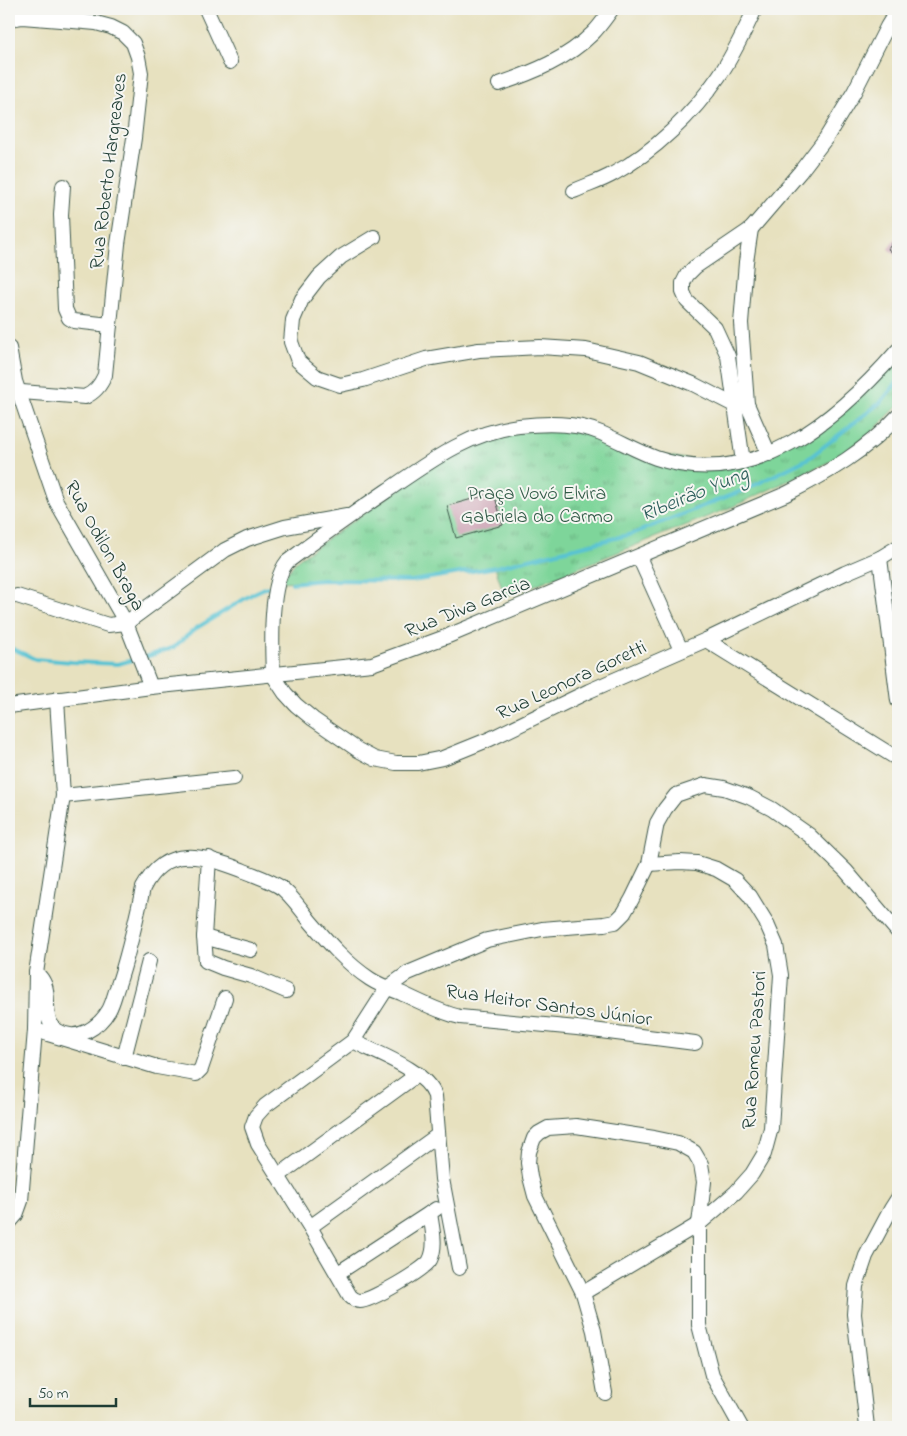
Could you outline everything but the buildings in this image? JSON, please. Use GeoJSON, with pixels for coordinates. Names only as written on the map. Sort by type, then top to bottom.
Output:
{"type":"FeatureCollection","features":[{"type":"Feature","properties":{"kind":"street"},"geometry":{"type":"LineString","coordinates":[[206,9],[230,62]]}},
{"type":"Feature","properties":{"kind":"street"},"geometry":{"type":"LineString","coordinates":[[499,84],[536,71],[566,55],[594,32],[612,9]]}},
{"type":"Feature","properties":{"kind":"street"},"geometry":{"type":"LineString","coordinates":[[574,191],[614,174],[654,147],[690,113],[719,76],[755,9]]}},
{"type":"Feature","properties":{"kind":"street"},"geometry":{"type":"LineString","coordinates":[[769,454],[740,404],[728,356],[716,328],[687,301],[683,292],[683,283],[687,275],[695,267],[751,229],[800,172],[826,138],[854,92],[898,9]]}},
{"type":"Feature","properties":{"kind":"street","name":"Rua Roberto Hargreaves"},"geometry":{"type":"LineString","coordinates":[[9,19],[22,17],[73,21],[96,23],[110,27],[123,33],[133,44],[138,56],[141,73],[134,138],[118,244],[105,375],[100,386],[94,392],[84,396],[14,392]]}},
{"type":"Feature","properties":{"kind":"street"},"geometry":{"type":"LineString","coordinates":[[63,186],[61,222],[65,309],[74,321],[110,325]]}},
{"type":"Feature","properties":{"kind":"street"},"geometry":{"type":"LineString","coordinates":[[743,462],[740,404],[741,323],[751,229]]}},
{"type":"Feature","properties":{"kind":"street"},"geometry":{"type":"LineString","coordinates":[[374,237],[340,257],[319,277],[302,299],[292,320],[291,342],[298,361],[317,378],[340,384],[363,380],[426,359],[480,350],[540,347],[586,350],[639,362],[740,404]]}},
{"type":"Feature","properties":{"kind":"street"},"geometry":{"type":"LineString","coordinates":[[721,250],[738,256],[746,262]]}},
{"type":"Feature","properties":{"kind":"street"},"geometry":{"type":"LineString","coordinates":[[716,328],[741,323]]}},
{"type":"Feature","properties":{"kind":"street"},"geometry":{"type":"LineString","coordinates":[[9,348],[15,380],[14,392]]}},
{"type":"Feature","properties":{"kind":"street"},"geometry":{"type":"LineString","coordinates":[[273,675],[272,645],[276,591],[282,569],[287,562],[350,515],[443,453],[465,441],[494,431],[517,426],[551,424],[586,428],[601,433],[636,451],[683,466],[712,468],[743,462],[769,454],[812,430],[843,407],[875,376],[898,350]]}},
{"type":"Feature","properties":{"kind":"street","name":"Rua Odilon Braga"},"geometry":{"type":"LineString","coordinates":[[14,392],[56,502],[126,623],[151,687]]}},
{"type":"Feature","properties":{"kind":"street","name":"Rua Diva Garcia"},"geometry":{"type":"LineString","coordinates":[[9,706],[151,687],[372,664],[448,636],[638,557],[808,483],[834,468],[878,437],[898,416]]}},
{"type":"Feature","properties":{"kind":"street"},"geometry":{"type":"LineString","coordinates":[[17,596],[108,625],[126,623],[225,550],[247,539],[286,527],[350,515]]}},
{"type":"Feature","properties":{"kind":"street","name":"Rua Leonora Goretti"},"geometry":{"type":"LineString","coordinates":[[273,675],[296,705],[358,750],[375,759],[396,764],[418,763],[443,758],[490,739],[588,691],[706,640],[880,558],[898,547]]}},
{"type":"Feature","properties":{"kind":"street"},"geometry":{"type":"LineString","coordinates":[[638,557],[681,650]]}},
{"type":"Feature","properties":{"kind":"street"},"geometry":{"type":"LineString","coordinates":[[880,558],[898,700]]}},
{"type":"Feature","properties":{"kind":"street"},"geometry":{"type":"LineString","coordinates":[[706,640],[898,759]]}},
{"type":"Feature","properties":{"kind":"street"},"geometry":{"type":"LineString","coordinates":[[9,1223],[16,1214],[21,1202],[35,1030],[36,973],[63,796],[57,699]]}},
{"type":"Feature","properties":{"kind":"street"},"geometry":{"type":"LineString","coordinates":[[63,796],[234,778]]}},
{"type":"Feature","properties":{"kind":"street"},"geometry":{"type":"LineString","coordinates":[[430,1214],[434,1244],[429,1262],[423,1268],[386,1290],[360,1301],[350,1296],[338,1273],[254,1136],[252,1127],[256,1116],[265,1106],[353,1041],[387,988],[408,973],[487,940],[542,929],[614,922],[624,913],[632,899],[649,864],[657,823],[676,795],[705,785],[724,788],[749,797],[772,809],[809,835],[846,871],[898,932]]}},
{"type":"Feature","properties":{"kind":"street","name":"Rua Heitor Santos Júnior"},"geometry":{"type":"LineString","coordinates":[[36,973],[45,982],[48,1019],[53,1027],[58,1032],[67,1034],[80,1034],[90,1030],[100,1022],[110,1009],[126,963],[144,888],[149,877],[155,870],[167,862],[186,856],[209,858],[277,884],[351,964],[370,979],[432,1008],[460,1017],[577,1028],[695,1043]]}},
{"type":"Feature","properties":{"kind":"street"},"geometry":{"type":"LineString","coordinates":[[209,858],[204,937],[205,958],[209,964],[251,976],[286,991]]}},
{"type":"Feature","properties":{"kind":"street","name":"Rua Romeu Pastori"},"geometry":{"type":"LineString","coordinates":[[583,1293],[699,1224],[736,1192],[752,1174],[764,1154],[771,1128],[781,975],[776,945],[766,922],[750,896],[735,880],[716,869],[697,863],[649,864]]}},
{"type":"Feature","properties":{"kind":"street"},"geometry":{"type":"LineString","coordinates":[[204,937],[251,950]]}},
{"type":"Feature","properties":{"kind":"street"},"geometry":{"type":"LineString","coordinates":[[124,1058],[149,961]]}},
{"type":"Feature","properties":{"kind":"street"},"geometry":{"type":"LineString","coordinates":[[35,1030],[124,1058],[157,1067],[196,1074],[203,1064],[225,998]]}},
{"type":"Feature","properties":{"kind":"street"},"geometry":{"type":"LineString","coordinates":[[353,1041],[418,1074],[430,1085],[435,1096],[442,1179],[459,1268]]}},
{"type":"Feature","properties":{"kind":"street"},"geometry":{"type":"LineString","coordinates":[[278,1176],[418,1074]]}},
{"type":"Feature","properties":{"kind":"street"},"geometry":{"type":"LineString","coordinates":[[605,1393],[594,1331],[583,1293],[536,1196],[530,1178],[529,1152],[534,1138],[539,1132],[548,1128],[576,1126],[678,1143],[694,1152],[701,1164],[704,1182],[699,1224],[699,1325],[712,1375],[741,1427]]}},
{"type":"Feature","properties":{"kind":"street"},"geometry":{"type":"LineString","coordinates":[[310,1227],[438,1136]]}},
{"type":"Feature","properties":{"kind":"street"},"geometry":{"type":"LineString","coordinates":[[867,1427],[854,1314],[856,1286],[866,1256],[890,1209],[898,1198]]}},
{"type":"Feature","properties":{"kind":"street"},"geometry":{"type":"LineString","coordinates":[[338,1273],[447,1202]]}},
{"type":"Feature","properties":{"kind":"green space","name":"Praça Vovó Elvira Gabriela do Carmo"},"geometry":{"type":"Polygon","coordinates":[[[898,355],[898,406],[870,434],[833,460],[732,507],[505,597],[495,567],[412,581],[323,580],[280,582],[298,559],[466,443],[551,426],[584,433],[619,447],[714,464],[751,454],[808,427],[898,355]]]}},
{"type":"Feature","properties":{"kind":"waterway","name":"Ribeirão Yung"},"geometry":{"type":"LineString","coordinates":[[292,583],[323,580],[412,581],[496,567],[632,534],[749,488],[809,458],[881,402],[898,381]]}},
{"type":"Feature","properties":{"kind":"waterway","name":"Ribeirão Yung"},"geometry":{"type":"LineString","coordinates":[[143,658],[174,647],[195,629],[267,587]]}},
{"type":"Feature","properties":{"kind":"waterway","name":"Ribeirão Yung"},"geometry":{"type":"LineString","coordinates":[[9,647],[35,659],[118,664],[136,659]]}}]}
